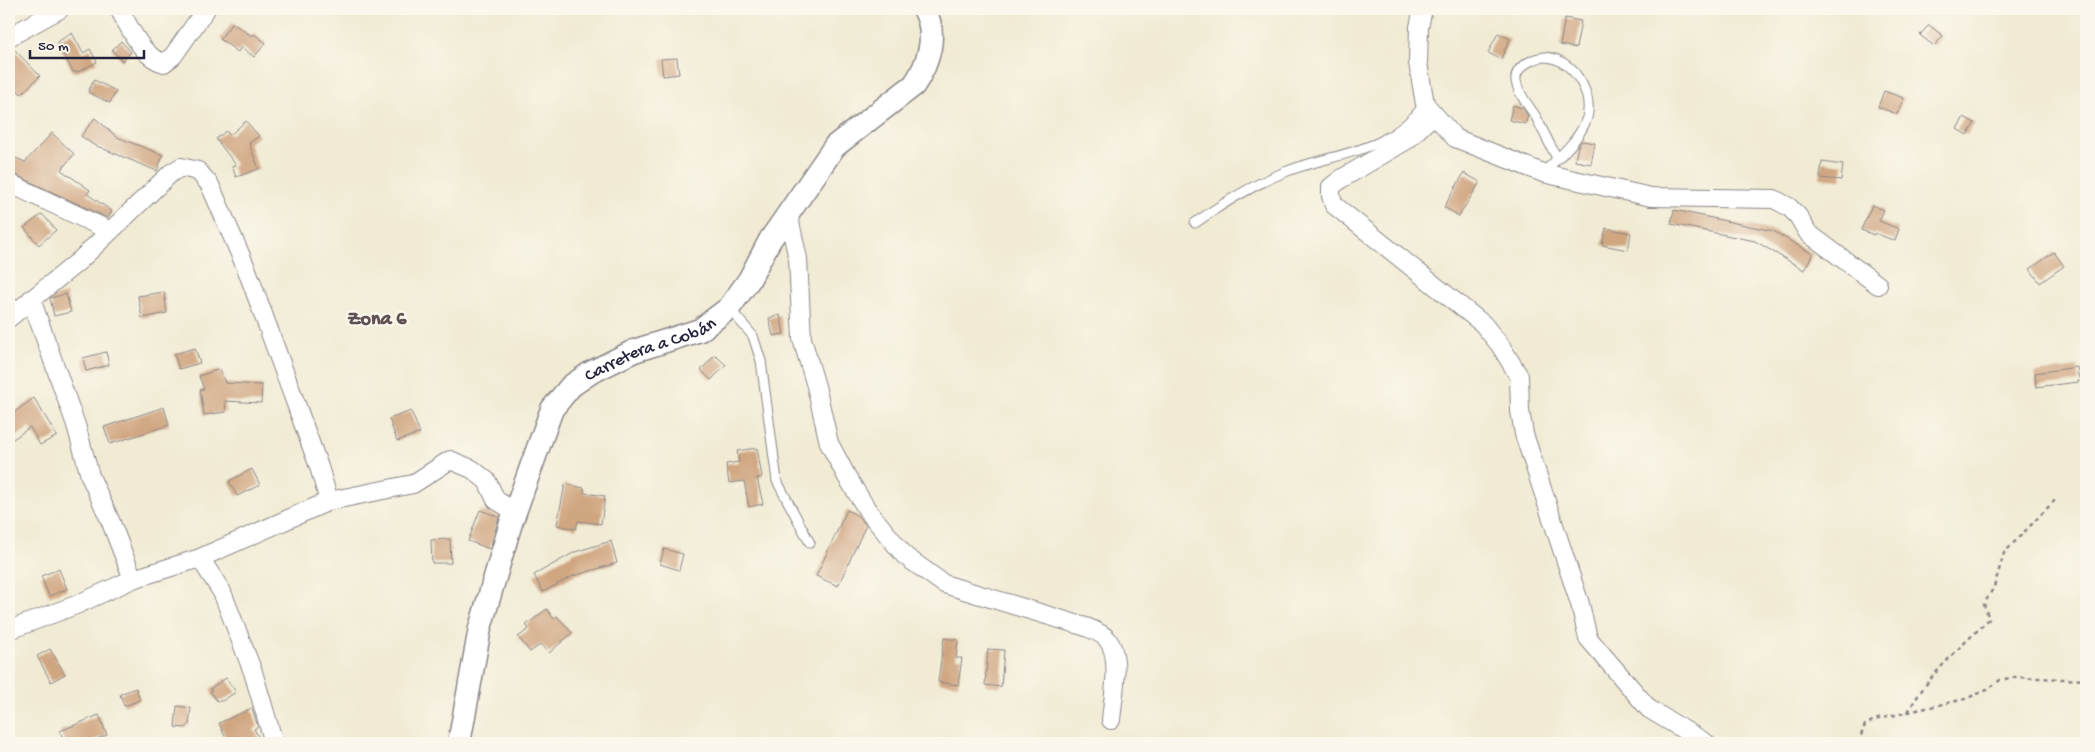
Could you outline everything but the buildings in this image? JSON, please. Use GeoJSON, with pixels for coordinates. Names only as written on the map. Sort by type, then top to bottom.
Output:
{"type":"FeatureCollection","features":[{"type":"Feature","properties":{"kind":"street"},"geometry":{"type":"LineString","coordinates":[[9,38],[60,9]]}},
{"type":"Feature","properties":{"kind":"street"},"geometry":{"type":"LineString","coordinates":[[119,9],[145,50],[154,60],[164,63],[173,56],[206,9]]}},
{"type":"Feature","properties":{"kind":"street","name":"Carretera a Cobán"},"geometry":{"type":"LineString","coordinates":[[459,743],[480,628],[515,512],[552,409],[571,386],[590,374],[634,351],[700,330],[729,308],[749,280],[770,240],[835,146],[914,85],[922,73],[931,45],[928,17],[924,9]]}},
{"type":"Feature","properties":{"kind":"street"},"geometry":{"type":"LineString","coordinates":[[1423,9],[1419,27],[1418,63],[1429,110],[1456,138],[1543,173],[1651,197],[1774,199],[1789,207],[1798,216],[1808,233],[1878,285]]}},
{"type":"Feature","properties":{"kind":"street"},"geometry":{"type":"LineString","coordinates":[[1429,110],[1407,140],[1331,187],[1330,196],[1334,206],[1483,324],[1500,345],[1520,376],[1520,411],[1524,434],[1580,604],[1588,638],[1649,709],[1706,743]]}},
{"type":"Feature","properties":{"kind":"street"},"geometry":{"type":"LineString","coordinates":[[9,318],[79,261],[161,182],[181,167],[198,172],[210,186],[247,270],[319,467],[329,501]]}},
{"type":"Feature","properties":{"kind":"street"},"geometry":{"type":"LineString","coordinates":[[9,183],[110,231]]}},
{"type":"Feature","properties":{"kind":"street"},"geometry":{"type":"LineString","coordinates":[[788,213],[798,259],[802,338],[829,442],[847,477],[868,511],[904,556],[944,584],[1086,627],[1106,637],[1115,650],[1115,678],[1111,720]]}},
{"type":"Feature","properties":{"kind":"street"},"geometry":{"type":"LineString","coordinates":[[31,300],[76,425],[90,476],[110,520],[133,579]]}},
{"type":"Feature","properties":{"kind":"street"},"geometry":{"type":"LineString","coordinates":[[9,630],[76,605],[133,579],[200,558],[329,501],[413,484],[450,460],[472,469],[487,481],[496,500],[515,512]]}},
{"type":"Feature","properties":{"kind":"street"},"geometry":{"type":"LineString","coordinates":[[200,558],[222,592],[253,672],[274,743]]}},
{"type":"Feature","properties":{"kind":"lane"},"geometry":{"type":"LineString","coordinates":[[1543,173],[1558,158],[1572,143],[1586,122],[1590,104],[1579,79],[1564,63],[1545,57],[1533,60],[1520,67],[1515,78],[1518,91],[1536,117],[1558,158]]}},
{"type":"Feature","properties":{"kind":"lane"},"geometry":{"type":"LineString","coordinates":[[1195,223],[1224,203],[1284,173],[1370,147],[1402,129],[1429,110]]}},
{"type":"Feature","properties":{"kind":"lane"},"geometry":{"type":"LineString","coordinates":[[729,308],[753,336],[762,370],[777,481],[810,543]]}},
{"type":"Feature","properties":{"kind":"path"},"geometry":{"type":"LineString","coordinates":[[1908,712],[1918,694],[1942,666],[1989,618],[1984,604],[1994,587],[2004,553],[2056,498]]}},
{"type":"Feature","properties":{"kind":"path"},"geometry":{"type":"LineString","coordinates":[[1858,743],[1865,725],[1874,720],[1965,698],[1987,690],[2000,680],[2007,678],[2086,680]]}},
{"type":"Feature","properties":{"kind":"path"},"geometry":{"type":"LineString","coordinates":[[1869,743],[1872,740],[1922,743]]}},
{"type":"Feature","properties":{"kind":"path"},"geometry":{"type":"LineString","coordinates":[[1948,743],[1978,743]]}},
{"type":"Feature","properties":{"kind":"district","name":"Zona 6"},"geometry":{"type":"Point","coordinates":[377,317]}}]}
